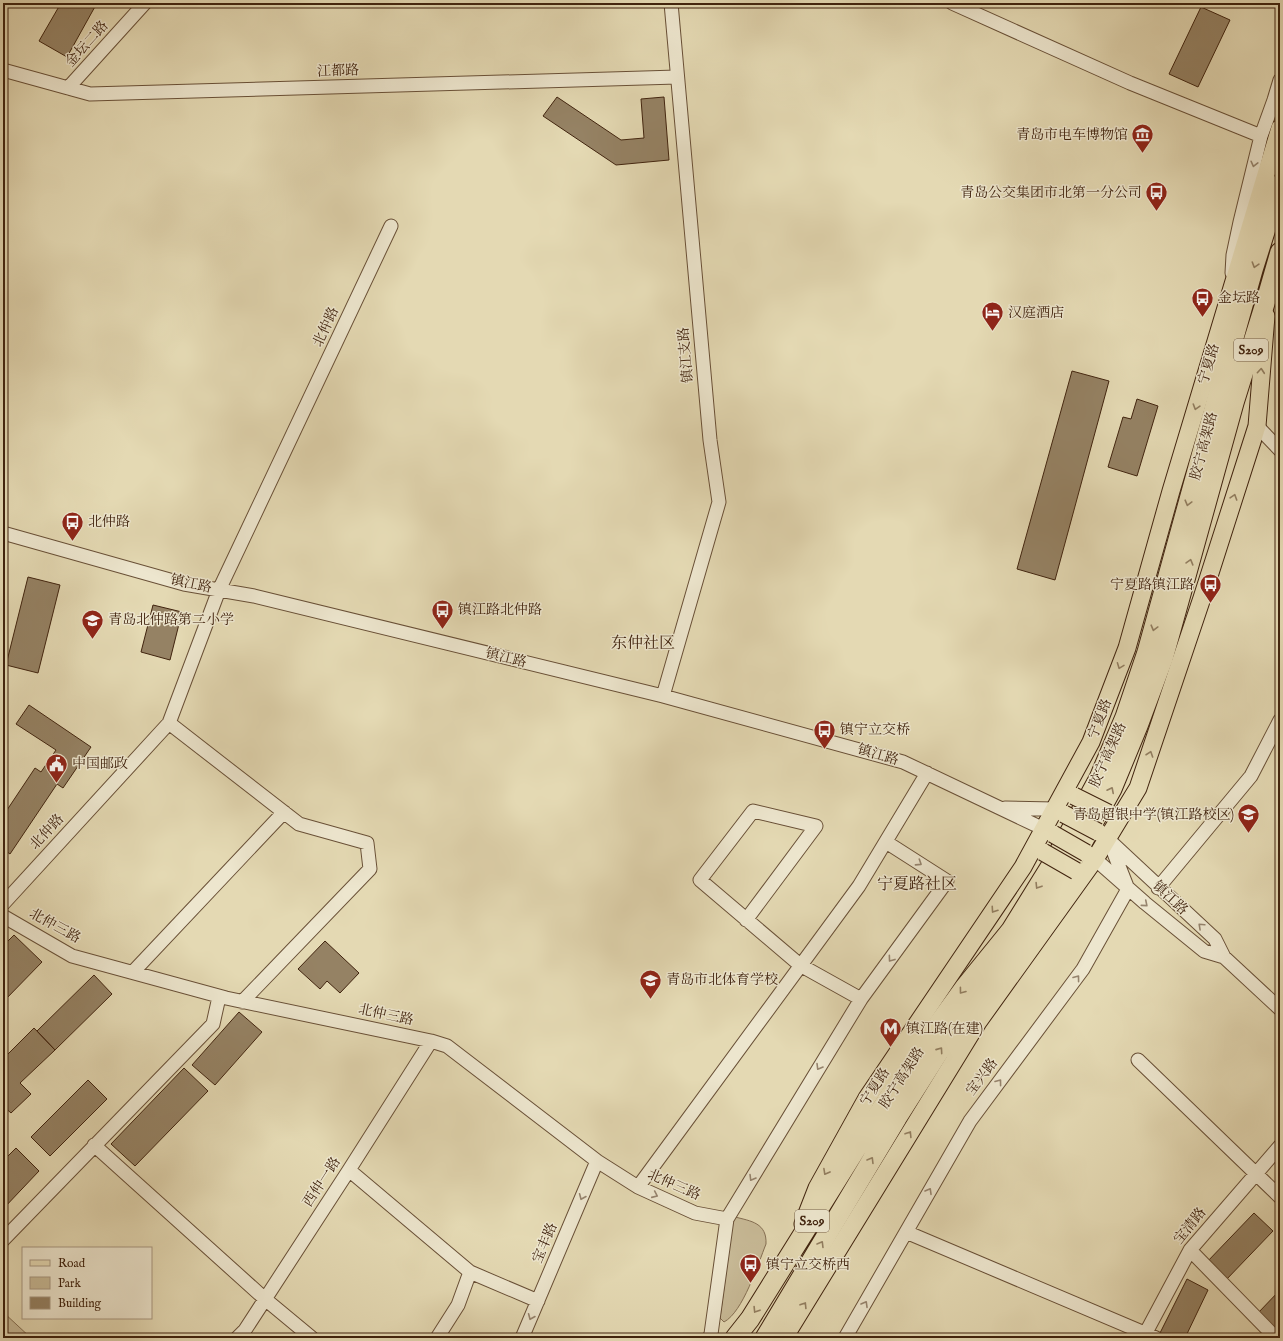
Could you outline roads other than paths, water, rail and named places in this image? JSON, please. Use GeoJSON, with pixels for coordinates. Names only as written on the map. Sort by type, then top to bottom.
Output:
{"type":"FeatureCollection","features":[{"type":"Feature","properties":{"kind":"highway","name":"胶宁高架路"},"geometry":{"type":"LineString","coordinates":[[735,1338],[750,1319],[883,1106],[927,1040],[964,988],[1010,930],[1055,859],[1099,778],[1125,717],[1147,652],[1253,270],[1280,184]]}},
{"type":"Feature","properties":{"kind":"highway","name":"胶宁高架路"},"geometry":{"type":"LineString","coordinates":[[765,1338],[889,1130],[939,1052],[1023,942],[1069,867],[1112,789],[1163,659],[1234,403],[1268,297],[1280,252]]}},
{"type":"Feature","properties":{"kind":"main road","name":"宁夏路"},"geometry":{"type":"LineString","coordinates":[[791,1253],[817,1188],[867,1098],[1023,867],[1036,853],[1072,788],[1127,648],[1171,491],[1280,128]]}},
{"type":"Feature","properties":{"kind":"main road"},"geometry":{"type":"LineString","coordinates":[[784,1338],[978,1022],[1077,877],[1103,835],[1125,809],[1138,788],[1202,598],[1257,426],[1268,297]]}},
{"type":"Feature","properties":{"kind":"main road"},"geometry":{"type":"LineString","coordinates":[[1072,788],[1108,813],[1125,809]]}},
{"type":"Feature","properties":{"kind":"main road","name":"镇江路"},"geometry":{"type":"LineString","coordinates":[[1059,811],[1103,835]]}},
{"type":"Feature","properties":{"kind":"main road","name":"镇江路"},"geometry":{"type":"LineString","coordinates":[[1048,831],[1091,856]]}},
{"type":"Feature","properties":{"kind":"main road"},"geometry":{"type":"LineString","coordinates":[[1036,853],[1077,877]]}},
{"type":"Feature","properties":{"kind":"street","name":"金坛二路"},"geometry":{"type":"LineString","coordinates":[[68,88],[145,3]]}},
{"type":"Feature","properties":{"kind":"street","name":"镇江支路"},"geometry":{"type":"LineString","coordinates":[[663,696],[719,502],[710,440],[671,3]]}},
{"type":"Feature","properties":{"kind":"street"},"geometry":{"type":"LineString","coordinates":[[952,3],[1130,83],[1260,136]]}},
{"type":"Feature","properties":{"kind":"street","name":"江都路"},"geometry":{"type":"LineString","coordinates":[[3,70],[90,94],[677,77]]}},
{"type":"Feature","properties":{"kind":"street"},"geometry":{"type":"LineString","coordinates":[[1231,290],[1233,255],[1260,136],[1280,80]]}},
{"type":"Feature","properties":{"kind":"street","name":"北仲路"},"geometry":{"type":"LineString","coordinates":[[3,904],[169,723],[219,590],[391,226]]}},
{"type":"Feature","properties":{"kind":"street"},"geometry":{"type":"LineString","coordinates":[[1268,297],[1280,282]]}},
{"type":"Feature","properties":{"kind":"street"},"geometry":{"type":"LineString","coordinates":[[1257,426],[1280,450]]}},
{"type":"Feature","properties":{"kind":"street","name":"镇江路"},"geometry":{"type":"LineString","coordinates":[[3,534],[184,584],[254,596],[663,696],[903,762],[1048,831]]}},
{"type":"Feature","properties":{"kind":"street"},"geometry":{"type":"LineString","coordinates":[[1158,888],[1251,776],[1280,720]]}},
{"type":"Feature","properties":{"kind":"street"},"geometry":{"type":"LineString","coordinates":[[169,723],[300,824],[368,843],[370,868],[242,1002]]}},
{"type":"Feature","properties":{"kind":"street"},"geometry":{"type":"LineString","coordinates":[[638,1187],[859,886],[927,773]]}},
{"type":"Feature","properties":{"kind":"street","name":"镇江路"},"geometry":{"type":"LineString","coordinates":[[1002,808],[1059,811]]}},
{"type":"Feature","properties":{"kind":"street"},"geometry":{"type":"LineString","coordinates":[[746,920],[816,826],[753,811],[700,880],[746,920],[800,965],[860,1000]]}},
{"type":"Feature","properties":{"kind":"street"},"geometry":{"type":"LineString","coordinates":[[133,972],[284,812]]}},
{"type":"Feature","properties":{"kind":"street"},"geometry":{"type":"LineString","coordinates":[[1103,835],[1128,889]]}},
{"type":"Feature","properties":{"kind":"street","name":"镇江路"},"geometry":{"type":"LineString","coordinates":[[1103,835],[1158,888],[1215,939],[1224,957],[1280,1008]]}},
{"type":"Feature","properties":{"kind":"street"},"geometry":{"type":"LineString","coordinates":[[713,1337],[727,1219],[860,1000],[947,881],[886,842]]}},
{"type":"Feature","properties":{"kind":"street","name":"镇江路"},"geometry":{"type":"LineString","coordinates":[[1091,856],[1128,889],[1204,951],[1224,957]]}},
{"type":"Feature","properties":{"kind":"street","name":"宝兴路"},"geometry":{"type":"LineString","coordinates":[[845,1338],[970,1121],[1083,969],[1128,889]]}},
{"type":"Feature","properties":{"kind":"street","name":"北仲三路"},"geometry":{"type":"LineString","coordinates":[[3,916],[72,956],[242,1002],[431,1041],[447,1046],[597,1161],[638,1187],[695,1213],[727,1219]]}},
{"type":"Feature","properties":{"kind":"street"},"geometry":{"type":"LineString","coordinates":[[3,1240],[213,1024],[219,996]]}},
{"type":"Feature","properties":{"kind":"street","name":"西仲一路"},"geometry":{"type":"LineString","coordinates":[[237,1338],[245,1330],[431,1041]]}},
{"type":"Feature","properties":{"kind":"street"},"geometry":{"type":"LineString","coordinates":[[1138,1060],[1256,1173],[1280,1198]]}},
{"type":"Feature","properties":{"kind":"street"},"geometry":{"type":"LineString","coordinates":[[94,1145],[265,1299],[312,1338]]}},
{"type":"Feature","properties":{"kind":"street","name":"宝清路"},"geometry":{"type":"LineString","coordinates":[[1148,1336],[1190,1250],[1280,1146]]}},
{"type":"Feature","properties":{"kind":"street","name":"宝丰路"},"geometry":{"type":"LineString","coordinates":[[522,1338],[597,1161]]}},
{"type":"Feature","properties":{"kind":"street"},"geometry":{"type":"LineString","coordinates":[[349,1170],[470,1272],[538,1301]]}},
{"type":"Feature","properties":{"kind":"street"},"geometry":{"type":"LineString","coordinates":[[906,1232],[1148,1336]]}},
{"type":"Feature","properties":{"kind":"street"},"geometry":{"type":"LineString","coordinates":[[1190,1250],[1276,1338]]}},
{"type":"Feature","properties":{"kind":"street"},"geometry":{"type":"LineString","coordinates":[[437,1338],[458,1305],[470,1272]]}},
{"type":"Feature","properties":{"kind":"place","name":"青岛市电车博物馆"},"geometry":{"type":"Point","coordinates":[1143,154]}},
{"type":"Feature","properties":{"kind":"place","name":"青岛公交集团市北第一分公司"},"geometry":{"type":"Point","coordinates":[1157,212]}},
{"type":"Feature","properties":{"kind":"place","name":"金坛路"},"geometry":{"type":"Point","coordinates":[1202,318]}},
{"type":"Feature","properties":{"kind":"place","name":"汉庭酒店"},"geometry":{"type":"Point","coordinates":[992,332]}},
{"type":"Feature","properties":{"kind":"place","name":"北仲路"},"geometry":{"type":"Point","coordinates":[73,542]}},
{"type":"Feature","properties":{"kind":"place","name":"宁夏路镇江路"},"geometry":{"type":"Point","coordinates":[1210,604]}},
{"type":"Feature","properties":{"kind":"place","name":"镇江路北仲路"},"geometry":{"type":"Point","coordinates":[443,630]}},
{"type":"Feature","properties":{"kind":"place","name":"青岛北仲路第二小学"},"geometry":{"type":"Point","coordinates":[92,640]}},
{"type":"Feature","properties":{"kind":"place","name":"镇宁立交桥"},"geometry":{"type":"Point","coordinates":[825,750]}},
{"type":"Feature","properties":{"kind":"place","name":"中国邮政"},"geometry":{"type":"Point","coordinates":[57,784]}},
{"type":"Feature","properties":{"kind":"place","name":"青岛超银中学(镇江路校区)"},"geometry":{"type":"Point","coordinates":[1249,834]}},
{"type":"Feature","properties":{"kind":"place","name":"青岛市北体育学校"},"geometry":{"type":"Point","coordinates":[651,1000]}},
{"type":"Feature","properties":{"kind":"place","name":"镇江路(在建)"},"geometry":{"type":"Point","coordinates":[890,1048]}},
{"type":"Feature","properties":{"kind":"place","name":"镇宁立交桥西"},"geometry":{"type":"Point","coordinates":[751,1284]}},
{"type":"Feature","properties":{"kind":"district","name":"东仲社区"},"geometry":{"type":"Point","coordinates":[643,644]}},
{"type":"Feature","properties":{"kind":"district","name":"宁夏路社区"},"geometry":{"type":"Point","coordinates":[917,885]}}]}
